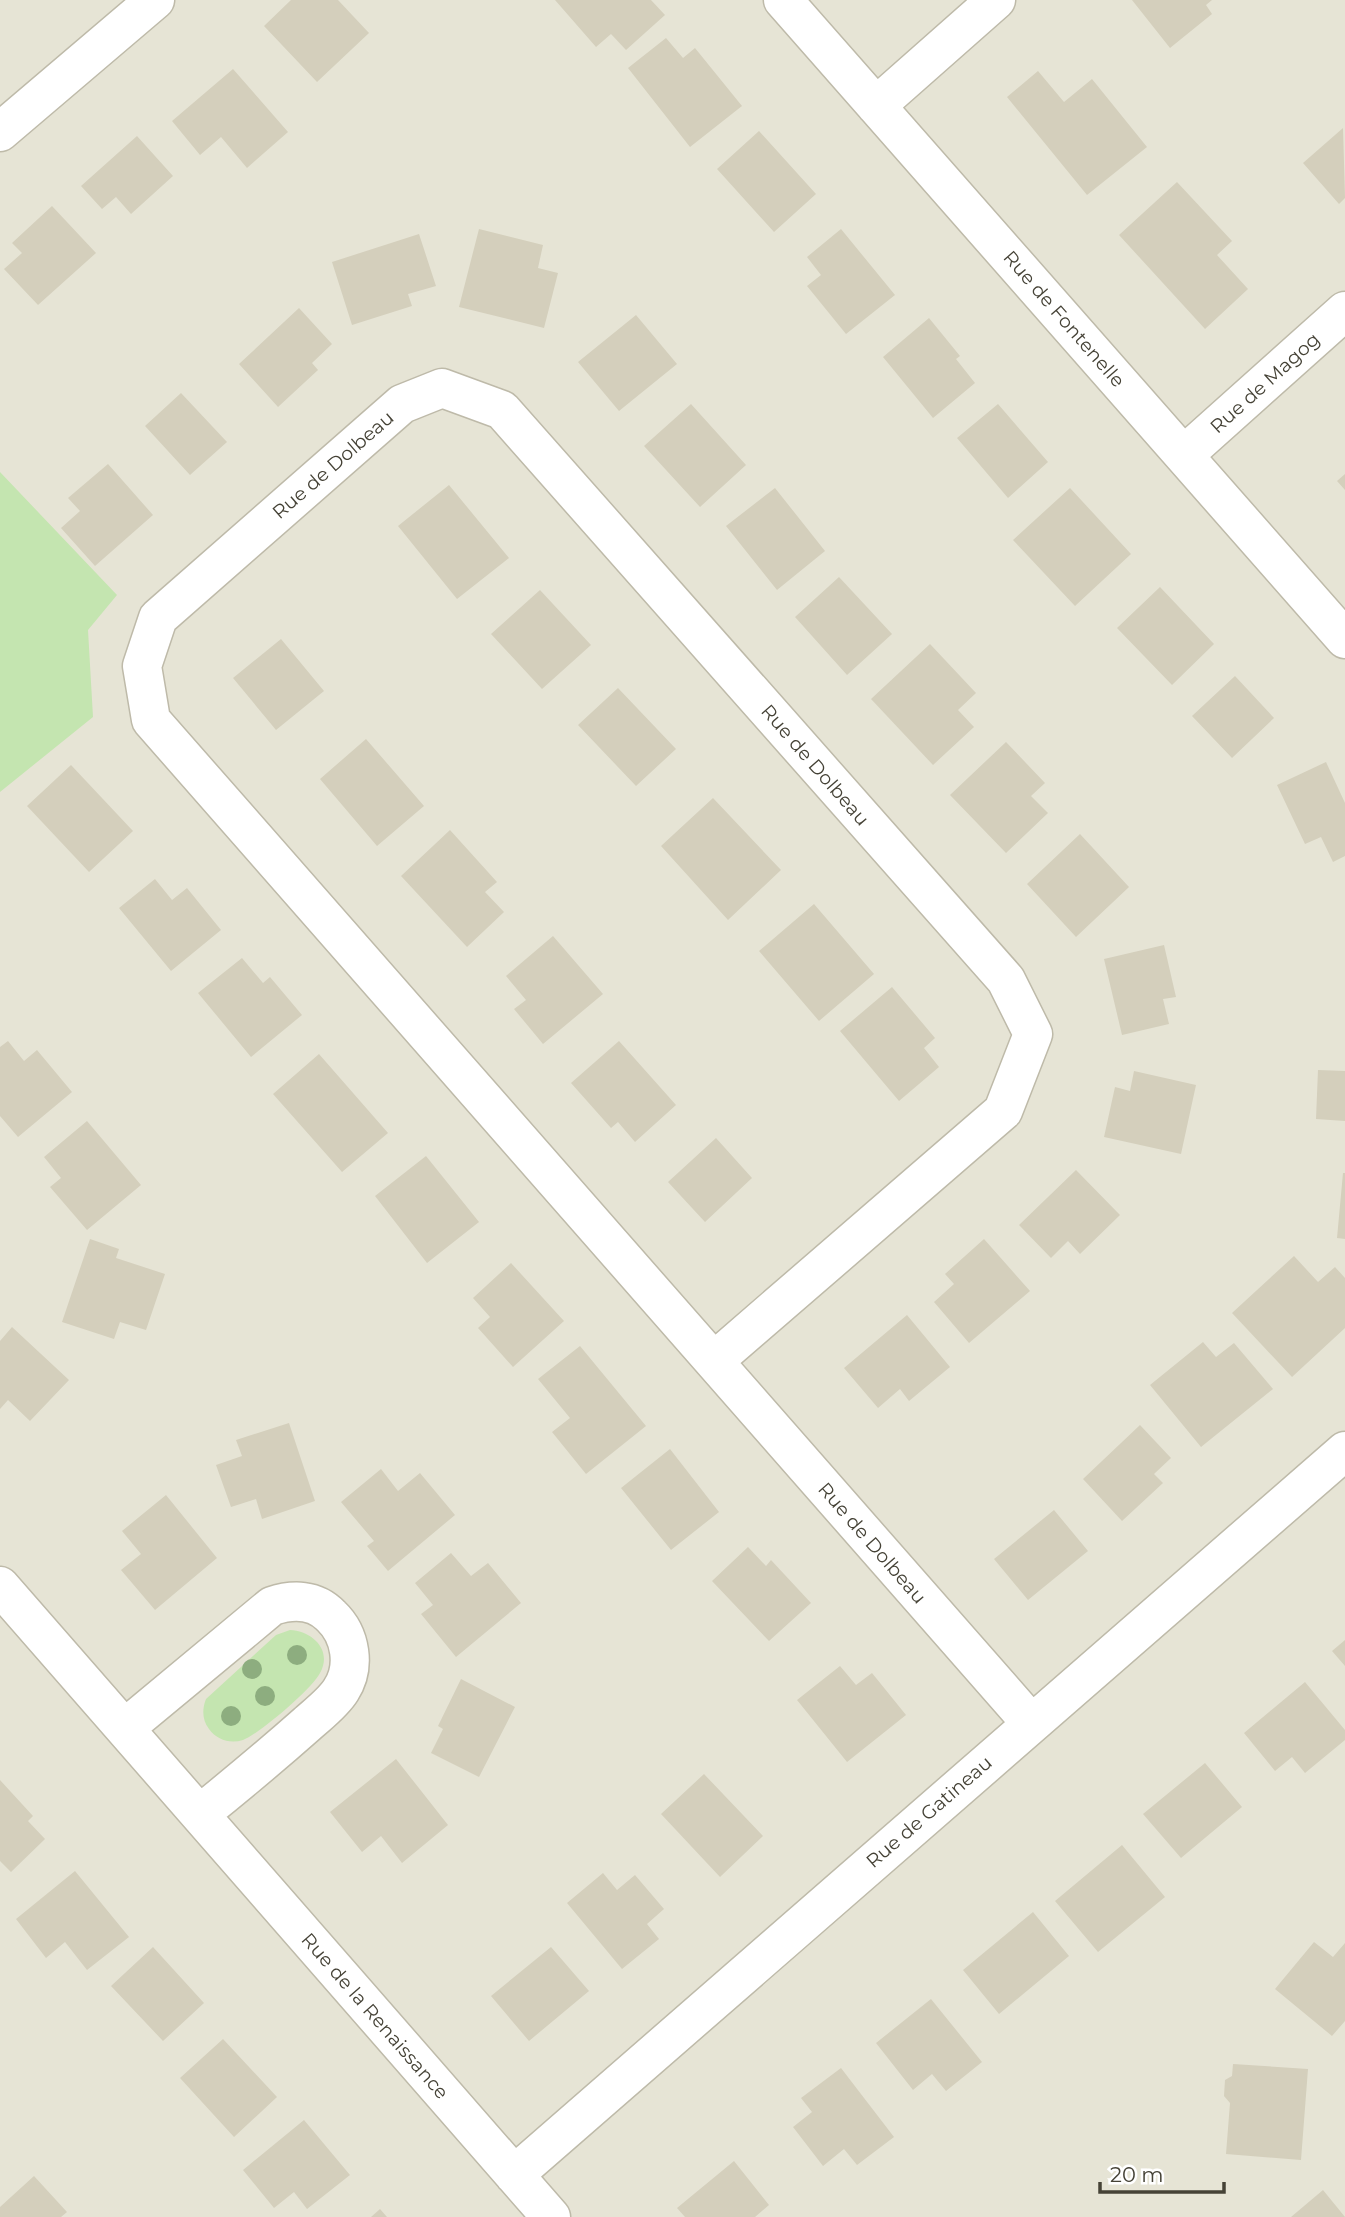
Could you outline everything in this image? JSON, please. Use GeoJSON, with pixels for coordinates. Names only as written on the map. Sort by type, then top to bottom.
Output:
{"type":"FeatureCollection","features":[{"type":"Feature","properties":{"kind":"street"},"geometry":{"type":"LineString","coordinates":[[0,132],[155,0]]}},
{"type":"Feature","properties":{"kind":"street","name":"Rue de Fontenelle"},"geometry":{"type":"LineString","coordinates":[[783,0],[1345,639]]}},
{"type":"Feature","properties":{"kind":"street"},"geometry":{"type":"LineString","coordinates":[[876,106],[996,0]]}},
{"type":"Feature","properties":{"kind":"street","name":"Rue de Magog"},"geometry":{"type":"LineString","coordinates":[[1184,455],[1345,311]]}},
{"type":"Feature","properties":{"kind":"street","name":"Rue de Dolbeau"},"geometry":{"type":"LineString","coordinates":[[714,1361],[1003,1111],[1033,1034],[1006,980],[502,410],[442,388],[402,404],[158,618],[142,666],[151,720],[1031,1723]]}},
{"type":"Feature","properties":{"kind":"street","name":"Rue de Gatineau"},"geometry":{"type":"LineString","coordinates":[[514,2175],[1345,1451]]}},
{"type":"Feature","properties":{"kind":"street","name":"Rue de la Renaissance"},"geometry":{"type":"LineString","coordinates":[[0,1586],[551,2217]]}},
{"type":"Feature","properties":{"kind":"street"},"geometry":{"type":"LineString","coordinates":[[125,1728],[272,1606],[284,1602],[311,1603],[333,1618],[342,1630],[350,1653],[350,1665],[341,1690],[263,1763],[200,1814]]}},
{"type":"Feature","properties":{"kind":"shaded area"},"geometry":{"type":"Polygon","coordinates":[[[0,0],[1345,0],[1345,2217],[0,2217],[0,0]]]}},
{"type":"Feature","properties":{"kind":"green space"},"geometry":{"type":"Polygon","coordinates":[[[0,472],[117,595],[88,630],[93,717],[0,792],[0,472]]]}},
{"type":"Feature","properties":{"kind":"green space"},"geometry":{"type":"Polygon","coordinates":[[[290,1630],[306,1634],[318,1643],[324,1657],[320,1673],[307,1689],[260,1730],[243,1740],[233,1742],[216,1736],[204,1718],[206,1699],[276,1635],[290,1630]]]}},
{"type":"Feature","properties":{"kind":"building"},"geometry":{"type":"Polygon","coordinates":[[[291,0],[338,0],[369,33],[317,82],[264,26],[291,0]]]}},
{"type":"Feature","properties":{"kind":"building"},"geometry":{"type":"Polygon","coordinates":[[[555,0],[651,0],[665,15],[626,50],[611,34],[596,47],[555,0]]]}},
{"type":"Feature","properties":{"kind":"building"},"geometry":{"type":"Polygon","coordinates":[[[1132,0],[1212,0],[1206,5],[1212,14],[1170,48],[1132,0]]]}},
{"type":"Feature","properties":{"kind":"building"},"geometry":{"type":"Polygon","coordinates":[[[666,38],[683,58],[695,48],[742,106],[690,147],[628,68],[666,38]]]}},
{"type":"Feature","properties":{"kind":"building"},"geometry":{"type":"Polygon","coordinates":[[[233,69],[288,132],[247,168],[221,137],[200,155],[172,121],[233,69]]]}},
{"type":"Feature","properties":{"kind":"building"},"geometry":{"type":"Polygon","coordinates":[[[1038,71],[1064,102],[1092,79],[1147,147],[1087,195],[1007,97],[1038,71]]]}},
{"type":"Feature","properties":{"kind":"building"},"geometry":{"type":"Polygon","coordinates":[[[1343,128],[1345,198],[1339,204],[1303,163],[1343,128]]]}},
{"type":"Feature","properties":{"kind":"building"},"geometry":{"type":"Polygon","coordinates":[[[759,131],[816,194],[774,232],[717,169],[759,131]]]}},
{"type":"Feature","properties":{"kind":"building"},"geometry":{"type":"Polygon","coordinates":[[[137,136],[173,176],[131,214],[116,197],[102,209],[81,186],[137,136]]]}},
{"type":"Feature","properties":{"kind":"building"},"geometry":{"type":"Polygon","coordinates":[[[1177,182],[1232,241],[1217,255],[1248,289],[1205,329],[1119,235],[1177,182]]]}},
{"type":"Feature","properties":{"kind":"building"},"geometry":{"type":"Polygon","coordinates":[[[52,206],[96,253],[38,305],[4,269],[22,253],[12,243],[52,206]]]}},
{"type":"Feature","properties":{"kind":"building"},"geometry":{"type":"Polygon","coordinates":[[[479,229],[543,245],[538,268],[558,273],[544,328],[459,307],[479,229]]]}},
{"type":"Feature","properties":{"kind":"building"},"geometry":{"type":"Polygon","coordinates":[[[841,229],[895,295],[846,334],[807,286],[821,275],[807,257],[841,229]]]}},
{"type":"Feature","properties":{"kind":"building"},"geometry":{"type":"Polygon","coordinates":[[[419,234],[436,286],[408,294],[412,306],[352,325],[332,262],[419,234]]]}},
{"type":"Feature","properties":{"kind":"building"},"geometry":{"type":"Polygon","coordinates":[[[299,308],[332,344],[312,363],[318,370],[278,407],[239,364],[299,308]]]}},
{"type":"Feature","properties":{"kind":"building"},"geometry":{"type":"Polygon","coordinates":[[[636,315],[677,364],[619,411],[578,362],[636,315]]]}},
{"type":"Feature","properties":{"kind":"building"},"geometry":{"type":"Polygon","coordinates":[[[929,318],[960,356],[956,359],[975,383],[933,418],[883,357],[929,318]]]}},
{"type":"Feature","properties":{"kind":"building"},"geometry":{"type":"Polygon","coordinates":[[[181,393],[227,442],[190,475],[145,426],[181,393]]]}},
{"type":"Feature","properties":{"kind":"building"},"geometry":{"type":"Polygon","coordinates":[[[691,404],[746,465],[700,507],[644,446],[691,404]]]}},
{"type":"Feature","properties":{"kind":"building"},"geometry":{"type":"Polygon","coordinates":[[[998,404],[1048,462],[1008,498],[957,438],[998,404]]]}},
{"type":"Feature","properties":{"kind":"building"},"geometry":{"type":"Polygon","coordinates":[[[108,464],[153,515],[95,566],[61,528],[80,511],[68,498],[108,464]]]}},
{"type":"Feature","properties":{"kind":"building"},"geometry":{"type":"Polygon","coordinates":[[[1345,474],[1345,490],[1337,481],[1345,474]]]}},
{"type":"Feature","properties":{"kind":"building"},"geometry":{"type":"Polygon","coordinates":[[[449,485],[509,558],[457,599],[398,526],[449,485]]]}},
{"type":"Feature","properties":{"kind":"building"},"geometry":{"type":"Polygon","coordinates":[[[775,488],[825,551],[777,590],[726,526],[775,488]]]}},
{"type":"Feature","properties":{"kind":"building"},"geometry":{"type":"Polygon","coordinates":[[[1070,488],[1131,554],[1075,606],[1013,540],[1070,488]]]}},
{"type":"Feature","properties":{"kind":"building"},"geometry":{"type":"Polygon","coordinates":[[[839,577],[892,634],[847,675],[795,617],[839,577]]]}},
{"type":"Feature","properties":{"kind":"building"},"geometry":{"type":"Polygon","coordinates":[[[1160,587],[1214,644],[1172,685],[1117,628],[1160,587]]]}},
{"type":"Feature","properties":{"kind":"building"},"geometry":{"type":"Polygon","coordinates":[[[540,590],[591,645],[542,689],[491,634],[540,590]]]}},
{"type":"Feature","properties":{"kind":"building"},"geometry":{"type":"Polygon","coordinates":[[[281,639],[324,691],[276,730],[233,678],[281,639]]]}},
{"type":"Feature","properties":{"kind":"building"},"geometry":{"type":"Polygon","coordinates":[[[930,644],[976,693],[958,710],[974,727],[933,765],[871,699],[930,644]]]}},
{"type":"Feature","properties":{"kind":"building"},"geometry":{"type":"Polygon","coordinates":[[[1235,676],[1274,718],[1232,758],[1192,716],[1235,676]]]}},
{"type":"Feature","properties":{"kind":"building"},"geometry":{"type":"Polygon","coordinates":[[[618,688],[676,749],[636,786],[578,725],[618,688]]]}},
{"type":"Feature","properties":{"kind":"building"},"geometry":{"type":"Polygon","coordinates":[[[366,739],[424,806],[377,846],[320,779],[366,739]]]}},
{"type":"Feature","properties":{"kind":"building"},"geometry":{"type":"Polygon","coordinates":[[[1006,742],[1045,783],[1031,796],[1048,813],[1006,853],[950,795],[1006,742]]]}},
{"type":"Feature","properties":{"kind":"building"},"geometry":{"type":"Polygon","coordinates":[[[1326,762],[1345,803],[1345,856],[1333,862],[1321,837],[1305,844],[1277,785],[1326,762]]]}},
{"type":"Feature","properties":{"kind":"building"},"geometry":{"type":"Polygon","coordinates":[[[71,765],[133,831],[89,872],[27,806],[71,765]]]}},
{"type":"Feature","properties":{"kind":"building"},"geometry":{"type":"Polygon","coordinates":[[[713,798],[781,870],[728,920],[661,846],[713,798]]]}},
{"type":"Feature","properties":{"kind":"building"},"geometry":{"type":"Polygon","coordinates":[[[450,830],[497,882],[485,892],[504,912],[467,947],[401,876],[450,830]]]}},
{"type":"Feature","properties":{"kind":"building"},"geometry":{"type":"Polygon","coordinates":[[[1080,834],[1129,887],[1076,937],[1027,884],[1080,834]]]}},
{"type":"Feature","properties":{"kind":"building"},"geometry":{"type":"Polygon","coordinates":[[[155,879],[172,900],[187,888],[221,930],[171,971],[119,908],[155,879]]]}},
{"type":"Feature","properties":{"kind":"building"},"geometry":{"type":"Polygon","coordinates":[[[814,904],[874,974],[819,1021],[759,951],[814,904]]]}},
{"type":"Feature","properties":{"kind":"building"},"geometry":{"type":"Polygon","coordinates":[[[553,936],[603,994],[543,1044],[514,1009],[526,1000],[506,976],[553,936]]]}},
{"type":"Feature","properties":{"kind":"building"},"geometry":{"type":"Polygon","coordinates":[[[1164,945],[1176,997],[1163,999],[1169,1024],[1122,1035],[1104,959],[1164,945]]]}},
{"type":"Feature","properties":{"kind":"building"},"geometry":{"type":"Polygon","coordinates":[[[242,958],[263,983],[270,977],[302,1015],[251,1057],[198,993],[242,958]]]}},
{"type":"Feature","properties":{"kind":"building"},"geometry":{"type":"Polygon","coordinates":[[[892,987],[935,1038],[924,1048],[939,1067],[899,1101],[840,1031],[892,987]]]}},
{"type":"Feature","properties":{"kind":"building"},"geometry":{"type":"Polygon","coordinates":[[[8,1041],[24,1061],[37,1050],[72,1092],[18,1137],[0,1116],[0,1047],[8,1041]]]}},
{"type":"Feature","properties":{"kind":"building"},"geometry":{"type":"Polygon","coordinates":[[[619,1041],[676,1105],[635,1142],[618,1122],[611,1128],[571,1083],[619,1041]]]}},
{"type":"Feature","properties":{"kind":"building"},"geometry":{"type":"Polygon","coordinates":[[[319,1054],[388,1133],[342,1172],[273,1094],[319,1054]]]}},
{"type":"Feature","properties":{"kind":"building"},"geometry":{"type":"Polygon","coordinates":[[[1318,1070],[1345,1071],[1345,1121],[1316,1119],[1318,1070]]]}},
{"type":"Feature","properties":{"kind":"building"},"geometry":{"type":"Polygon","coordinates":[[[1134,1071],[1196,1085],[1181,1154],[1104,1137],[1115,1087],[1130,1091],[1134,1071]]]}},
{"type":"Feature","properties":{"kind":"building"},"geometry":{"type":"Polygon","coordinates":[[[87,1121],[141,1185],[87,1230],[50,1187],[61,1178],[44,1157],[87,1121]]]}},
{"type":"Feature","properties":{"kind":"building"},"geometry":{"type":"Polygon","coordinates":[[[716,1138],[752,1178],[705,1222],[668,1182],[716,1138]]]}},
{"type":"Feature","properties":{"kind":"building"},"geometry":{"type":"Polygon","coordinates":[[[426,1156],[479,1222],[427,1263],[375,1196],[426,1156]]]}},
{"type":"Feature","properties":{"kind":"building"},"geometry":{"type":"Polygon","coordinates":[[[1076,1170],[1120,1215],[1080,1254],[1068,1241],[1051,1258],[1019,1225],[1076,1170]]]}},
{"type":"Feature","properties":{"kind":"building"},"geometry":{"type":"Polygon","coordinates":[[[1345,1173],[1345,1239],[1337,1238],[1345,1173]]]}},
{"type":"Feature","properties":{"kind":"building"},"geometry":{"type":"Polygon","coordinates":[[[90,1239],[119,1249],[116,1258],[165,1274],[146,1330],[120,1322],[114,1339],[62,1322],[90,1239]]]}},
{"type":"Feature","properties":{"kind":"building"},"geometry":{"type":"Polygon","coordinates":[[[984,1239],[1030,1291],[969,1343],[934,1302],[954,1284],[945,1274],[984,1239]]]}},
{"type":"Feature","properties":{"kind":"building"},"geometry":{"type":"Polygon","coordinates":[[[1294,1256],[1318,1282],[1335,1267],[1345,1278],[1345,1328],[1292,1377],[1232,1313],[1294,1256]]]}},
{"type":"Feature","properties":{"kind":"building"},"geometry":{"type":"Polygon","coordinates":[[[511,1263],[564,1321],[513,1367],[478,1328],[490,1317],[473,1298],[511,1263]]]}},
{"type":"Feature","properties":{"kind":"building"},"geometry":{"type":"Polygon","coordinates":[[[907,1315],[950,1367],[909,1401],[900,1389],[878,1408],[844,1368],[907,1315]]]}},
{"type":"Feature","properties":{"kind":"building"},"geometry":{"type":"Polygon","coordinates":[[[12,1327],[69,1380],[30,1421],[8,1400],[0,1409],[0,1341],[12,1327]]]}},
{"type":"Feature","properties":{"kind":"building"},"geometry":{"type":"Polygon","coordinates":[[[1203,1342],[1216,1357],[1234,1343],[1273,1389],[1201,1447],[1150,1385],[1203,1342]]]}},
{"type":"Feature","properties":{"kind":"building"},"geometry":{"type":"Polygon","coordinates":[[[580,1346],[646,1426],[586,1474],[552,1432],[570,1418],[538,1379],[580,1346]]]}},
{"type":"Feature","properties":{"kind":"building"},"geometry":{"type":"Polygon","coordinates":[[[289,1423],[315,1501],[262,1519],[256,1499],[231,1507],[216,1465],[242,1456],[236,1440],[289,1423]]]}},
{"type":"Feature","properties":{"kind":"building"},"geometry":{"type":"Polygon","coordinates":[[[1140,1425],[1171,1458],[1154,1474],[1163,1483],[1122,1521],[1083,1479],[1140,1425]]]}},
{"type":"Feature","properties":{"kind":"building"},"geometry":{"type":"Polygon","coordinates":[[[670,1449],[719,1512],[671,1550],[621,1488],[670,1449]]]}},
{"type":"Feature","properties":{"kind":"building"},"geometry":{"type":"Polygon","coordinates":[[[381,1469],[398,1491],[420,1473],[455,1515],[388,1571],[367,1546],[374,1541],[341,1502],[381,1469]]]}},
{"type":"Feature","properties":{"kind":"building"},"geometry":{"type":"Polygon","coordinates":[[[166,1495],[217,1558],[155,1610],[121,1570],[141,1554],[122,1531],[166,1495]]]}},
{"type":"Feature","properties":{"kind":"building"},"geometry":{"type":"Polygon","coordinates":[[[1054,1510],[1088,1551],[1028,1600],[994,1559],[1054,1510]]]}},
{"type":"Feature","properties":{"kind":"building"},"geometry":{"type":"Polygon","coordinates":[[[748,1547],[766,1566],[771,1560],[811,1603],[769,1641],[712,1581],[748,1547]]]}},
{"type":"Feature","properties":{"kind":"building"},"geometry":{"type":"Polygon","coordinates":[[[451,1553],[471,1576],[488,1563],[521,1603],[456,1657],[421,1614],[433,1605],[415,1583],[451,1553]]]}},
{"type":"Feature","properties":{"kind":"building"},"geometry":{"type":"Polygon","coordinates":[[[1345,1640],[1345,1666],[1332,1651],[1345,1640]]]}},
{"type":"Feature","properties":{"kind":"building"},"geometry":{"type":"Polygon","coordinates":[[[840,1666],[856,1685],[872,1673],[906,1715],[847,1762],[797,1700],[840,1666]]]}},
{"type":"Feature","properties":{"kind":"building"},"geometry":{"type":"Polygon","coordinates":[[[461,1679],[515,1707],[479,1777],[431,1753],[443,1729],[438,1726],[461,1679]]]}},
{"type":"Feature","properties":{"kind":"building"},"geometry":{"type":"Polygon","coordinates":[[[1305,1682],[1345,1730],[1345,1740],[1305,1773],[1292,1757],[1275,1771],[1244,1733],[1305,1682]]]}},
{"type":"Feature","properties":{"kind":"building"},"geometry":{"type":"Polygon","coordinates":[[[396,1759],[448,1825],[402,1863],[381,1836],[362,1852],[330,1812],[396,1759]]]}},
{"type":"Feature","properties":{"kind":"building"},"geometry":{"type":"Polygon","coordinates":[[[1205,1763],[1242,1807],[1181,1858],[1143,1814],[1205,1763]]]}},
{"type":"Feature","properties":{"kind":"building"},"geometry":{"type":"Polygon","coordinates":[[[704,1774],[763,1836],[720,1877],[661,1814],[704,1774]]]}},
{"type":"Feature","properties":{"kind":"building"},"geometry":{"type":"Polygon","coordinates":[[[0,1780],[33,1816],[28,1821],[45,1839],[11,1872],[0,1861],[0,1780]]]}},
{"type":"Feature","properties":{"kind":"building"},"geometry":{"type":"Polygon","coordinates":[[[1122,1845],[1165,1897],[1098,1952],[1055,1901],[1122,1845]]]}},
{"type":"Feature","properties":{"kind":"building"},"geometry":{"type":"Polygon","coordinates":[[[75,1871],[129,1937],[87,1970],[65,1942],[46,1958],[16,1919],[75,1871]]]}},
{"type":"Feature","properties":{"kind":"building"},"geometry":{"type":"Polygon","coordinates":[[[603,1873],[617,1890],[635,1875],[664,1909],[647,1924],[659,1939],[622,1969],[567,1903],[603,1873]]]}},
{"type":"Feature","properties":{"kind":"building"},"geometry":{"type":"Polygon","coordinates":[[[1033,1912],[1069,1956],[999,2014],[963,1970],[1033,1912]]]}},
{"type":"Feature","properties":{"kind":"building"},"geometry":{"type":"Polygon","coordinates":[[[1314,1942],[1333,1957],[1345,1943],[1345,2021],[1332,2036],[1275,1989],[1314,1942]]]}},
{"type":"Feature","properties":{"kind":"building"},"geometry":{"type":"Polygon","coordinates":[[[153,1947],[204,2003],[163,2041],[111,1986],[153,1947]]]}},
{"type":"Feature","properties":{"kind":"building"},"geometry":{"type":"Polygon","coordinates":[[[551,1947],[589,1991],[529,2041],[491,1996],[551,1947]]]}},
{"type":"Feature","properties":{"kind":"building"},"geometry":{"type":"Polygon","coordinates":[[[931,1999],[982,2062],[946,2091],[932,2074],[913,2090],[876,2043],[931,1999]]]}},
{"type":"Feature","properties":{"kind":"building"},"geometry":{"type":"Polygon","coordinates":[[[223,2039],[277,2097],[234,2137],[180,2078],[223,2039]]]}},
{"type":"Feature","properties":{"kind":"building"},"geometry":{"type":"Polygon","coordinates":[[[1233,2064],[1308,2069],[1301,2160],[1226,2154],[1230,2103],[1224,2096],[1225,2080],[1232,2076],[1233,2064]]]}},
{"type":"Feature","properties":{"kind":"building"},"geometry":{"type":"Polygon","coordinates":[[[841,2068],[894,2137],[857,2165],[844,2149],[823,2166],[793,2127],[812,2112],[801,2098],[841,2068]]]}},
{"type":"Feature","properties":{"kind":"building"},"geometry":{"type":"Polygon","coordinates":[[[304,2120],[350,2175],[307,2209],[294,2192],[274,2208],[243,2170],[304,2120]]]}},
{"type":"Feature","properties":{"kind":"building"},"geometry":{"type":"Polygon","coordinates":[[[734,2161],[769,2205],[755,2217],[685,2217],[677,2208],[734,2161]]]}},
{"type":"Feature","properties":{"kind":"building"},"geometry":{"type":"Polygon","coordinates":[[[34,2176],[67,2212],[61,2217],[0,2217],[0,2207],[34,2176]]]}},
{"type":"Feature","properties":{"kind":"building"},"geometry":{"type":"Polygon","coordinates":[[[1323,2190],[1345,2217],[1291,2217],[1323,2190]]]}},
{"type":"Feature","properties":{"kind":"building"},"geometry":{"type":"Polygon","coordinates":[[[380,2209],[387,2217],[371,2217],[380,2209]]]}}]}
